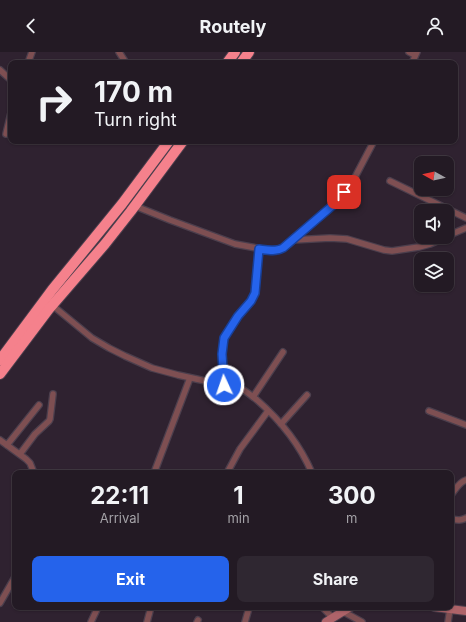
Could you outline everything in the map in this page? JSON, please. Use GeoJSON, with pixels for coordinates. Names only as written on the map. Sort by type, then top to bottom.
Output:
{"type":"FeatureCollection","features":[{"type":"Feature","properties":{"kind":"highway"},"geometry":{"type":"LineString","coordinates":[[0,360],[52,290],[122,204],[167,144]]}},
{"type":"Feature","properties":{"kind":"highway"},"geometry":{"type":"LineString","coordinates":[[0,374],[52,305],[133,209],[181,144]]}},
{"type":"Feature","properties":{"kind":"highway"},"geometry":{"type":"LineString","coordinates":[[122,204],[133,209]]}},
{"type":"Feature","properties":{"kind":"main road"},"geometry":{"type":"LineString","coordinates":[[454,610],[466,611]]}},
{"type":"Feature","properties":{"kind":"main road"},"geometry":{"type":"LineString","coordinates":[[329,620],[342,611]]}},
{"type":"Feature","properties":{"kind":"street"},"geometry":{"type":"LineString","coordinates":[[409,52],[416,54]]}},
{"type":"Feature","properties":{"kind":"street"},"geometry":{"type":"LineString","coordinates":[[0,70],[8,77]]}},
{"type":"Feature","properties":{"kind":"street"},"geometry":{"type":"LineString","coordinates":[[6,134],[8,126]]}},
{"type":"Feature","properties":{"kind":"street"},"geometry":{"type":"LineString","coordinates":[[133,209],[170,220],[235,244],[271,251],[279,250],[293,240],[332,206],[354,179],[372,144]]}},
{"type":"Feature","properties":{"kind":"street"},"geometry":{"type":"LineString","coordinates":[[390,181],[466,218]]}},
{"type":"Feature","properties":{"kind":"street"},"geometry":{"type":"LineString","coordinates":[[454,233],[466,228]]}},
{"type":"Feature","properties":{"kind":"street"},"geometry":{"type":"LineString","coordinates":[[293,240],[330,238],[347,239],[392,251],[430,244]]}},
{"type":"Feature","properties":{"kind":"street"},"geometry":{"type":"LineString","coordinates":[[224,385],[222,354],[224,338],[238,316],[251,301],[255,293],[259,249]]}},
{"type":"Feature","properties":{"kind":"street"},"geometry":{"type":"LineString","coordinates":[[52,305],[92,338],[109,348],[152,368],[242,389],[253,397],[281,424],[300,448],[311,470]]}},
{"type":"Feature","properties":{"kind":"street"},"geometry":{"type":"LineString","coordinates":[[253,397],[283,352]]}},
{"type":"Feature","properties":{"kind":"street"},"geometry":{"type":"LineString","coordinates":[[155,470],[190,378]]}},
{"type":"Feature","properties":{"kind":"street"},"geometry":{"type":"LineString","coordinates":[[20,454],[35,434],[49,421],[52,394]]}},
{"type":"Feature","properties":{"kind":"street"},"geometry":{"type":"LineString","coordinates":[[281,424],[307,395]]}},
{"type":"Feature","properties":{"kind":"street"},"geometry":{"type":"LineString","coordinates":[[7,445],[39,405]]}},
{"type":"Feature","properties":{"kind":"street"},"geometry":{"type":"LineString","coordinates":[[229,470],[240,449],[268,411]]}},
{"type":"Feature","properties":{"kind":"street"},"geometry":{"type":"LineString","coordinates":[[429,411],[466,425]]}},
{"type":"Feature","properties":{"kind":"street"},"geometry":{"type":"LineString","coordinates":[[0,440],[26,459],[30,463],[33,470]]}},
{"type":"Feature","properties":{"kind":"street"},"geometry":{"type":"LineString","coordinates":[[454,491],[464,480],[466,480]]}},
{"type":"Feature","properties":{"kind":"street"},"geometry":{"type":"LineString","coordinates":[[454,520],[462,520],[466,518]]}},
{"type":"Feature","properties":{"kind":"street"},"geometry":{"type":"LineString","coordinates":[[0,603],[12,582]]}},
{"type":"Feature","properties":{"kind":"street"},"geometry":{"type":"LineString","coordinates":[[91,622],[97,610]]}},
{"type":"Feature","properties":{"kind":"street"},"geometry":{"type":"LineString","coordinates":[[147,622],[150,610]]}},
{"type":"Feature","properties":{"kind":"street"},"geometry":{"type":"LineString","coordinates":[[246,622],[249,610]]}},
{"type":"Feature","properties":{"kind":"street"},"geometry":{"type":"LineString","coordinates":[[324,610],[329,620]]}},
{"type":"Feature","properties":{"kind":"street"},"geometry":{"type":"LineString","coordinates":[[448,622],[450,610]]}},
{"type":"Feature","properties":{"kind":"street"},"geometry":{"type":"LineString","coordinates":[[342,611],[362,622]]}},
{"type":"Feature","properties":{"kind":"route"},"geometry":{"type":"LineString","coordinates":[[224,385],[222,354],[224,338],[238,316],[251,301],[255,293],[259,249],[271,251],[279,250],[289,244],[332,206],[344,192]]}}]}
